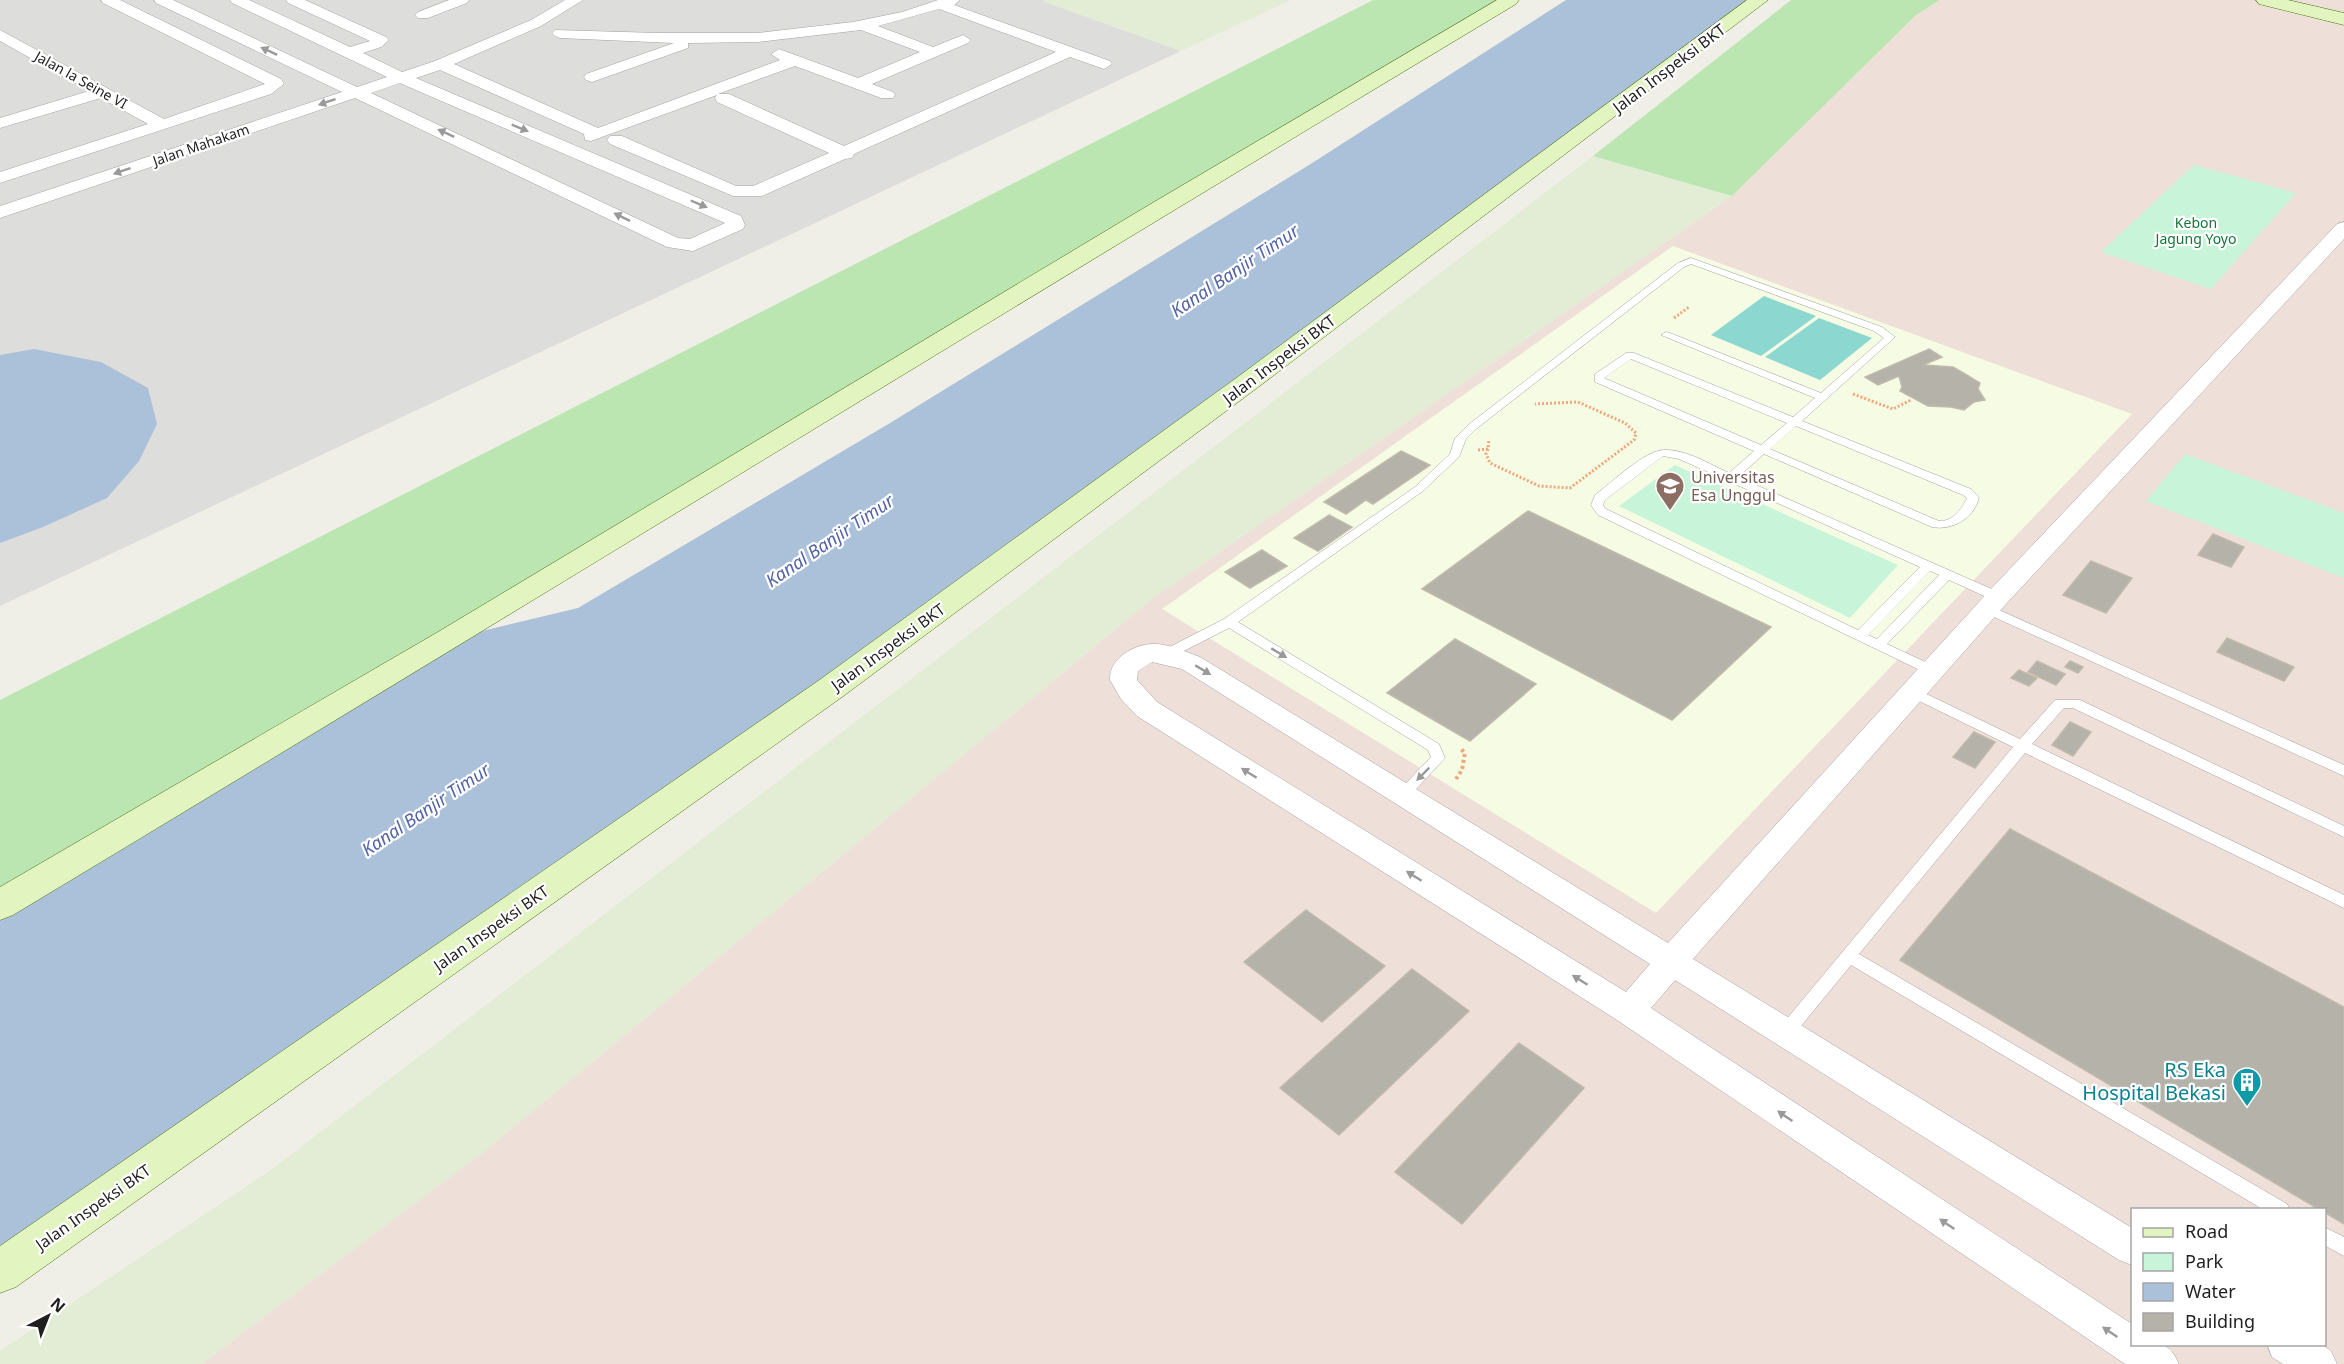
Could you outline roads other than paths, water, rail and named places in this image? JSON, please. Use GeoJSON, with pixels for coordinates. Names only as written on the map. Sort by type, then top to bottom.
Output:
{"type":"FeatureCollection","features":[{"type":"Feature","properties":{"kind":"street"},"geometry":{"type":"LineString","coordinates":[[0,178],[274,87],[275,82],[108,0]]}},
{"type":"Feature","properties":{"kind":"street"},"geometry":{"type":"LineString","coordinates":[[161,0],[674,243],[693,245],[736,225],[734,220],[424,88],[237,0]]}},
{"type":"Feature","properties":{"kind":"street"},"geometry":{"type":"LineString","coordinates":[[293,0],[381,40],[376,44],[349,53]]}},
{"type":"Feature","properties":{"kind":"street"},"geometry":{"type":"LineString","coordinates":[[423,15],[462,0]]}},
{"type":"Feature","properties":{"kind":"street","name":"Jalan Mahakam"},"geometry":{"type":"LineString","coordinates":[[0,212],[441,64],[536,23],[576,0]]}},
{"type":"Feature","properties":{"kind":"street"},"geometry":{"type":"LineString","coordinates":[[0,905],[449,639],[1167,204],[1510,0]]}},
{"type":"Feature","properties":{"kind":"street","name":"Jalan Inspeksi BKT"},"geometry":{"type":"LineString","coordinates":[[0,1272],[830,689],[1248,382],[1759,0]]}},
{"type":"Feature","properties":{"kind":"street"},"geometry":{"type":"LineString","coordinates":[[2265,0],[2344,19]]}},
{"type":"Feature","properties":{"kind":"street"},"geometry":{"type":"LineString","coordinates":[[2323,0],[2344,5]]}},
{"type":"Feature","properties":{"kind":"street"},"geometry":{"type":"LineString","coordinates":[[560,33],[697,40],[795,34],[859,24],[947,2],[1104,64]]}},
{"type":"Feature","properties":{"kind":"street"},"geometry":{"type":"LineString","coordinates":[[536,23],[632,63]]}},
{"type":"Feature","properties":{"kind":"street"},"geometry":{"type":"LineString","coordinates":[[859,24],[933,52]]}},
{"type":"Feature","properties":{"kind":"street","name":"Jalan la Seine VI"},"geometry":{"type":"LineString","coordinates":[[0,35],[163,124]]}},
{"type":"Feature","properties":{"kind":"street"},"geometry":{"type":"LineString","coordinates":[[738,38],[887,95]]}},
{"type":"Feature","properties":{"kind":"street"},"geometry":{"type":"LineString","coordinates":[[592,77],[697,40]]}},
{"type":"Feature","properties":{"kind":"street"},"geometry":{"type":"LineString","coordinates":[[858,84],[963,40]]}},
{"type":"Feature","properties":{"kind":"street"},"geometry":{"type":"LineString","coordinates":[[441,64],[614,134],[733,192],[749,194],[846,154],[1069,52]]}},
{"type":"Feature","properties":{"kind":"street"},"geometry":{"type":"LineString","coordinates":[[564,147],[614,134],[723,98],[801,62]]}},
{"type":"Feature","properties":{"kind":"street"},"geometry":{"type":"LineString","coordinates":[[582,154],[614,134],[801,62]]}},
{"type":"Feature","properties":{"kind":"street","name":"Jalan Mahakam"},"geometry":{"type":"LineString","coordinates":[[0,197],[383,69]]}},
{"type":"Feature","properties":{"kind":"street"},"geometry":{"type":"LineString","coordinates":[[0,123],[102,92]]}},
{"type":"Feature","properties":{"kind":"street"},"geometry":{"type":"LineString","coordinates":[[723,98],[846,154]]}},
{"type":"Feature","properties":{"kind":"street"},"geometry":{"type":"LineString","coordinates":[[1629,1011],[1672,960],[1993,603],[2344,228]]}},
{"type":"Feature","properties":{"kind":"street"},"geometry":{"type":"LineString","coordinates":[[2131,1247],[1191,663],[1151,653],[1137,658],[1123,671],[1121,678],[1124,684],[1147,709],[1629,1011],[2131,1345]]}},
{"type":"Feature","properties":{"kind":"street"},"geometry":{"type":"LineString","coordinates":[[2132,1346],[2159,1364]]}},
{"type":"Feature","properties":{"kind":"street"},"geometry":{"type":"LineString","coordinates":[[2289,1346],[2317,1364]]}},
{"type":"Feature","properties":{"kind":"lane"},"geometry":{"type":"LineString","coordinates":[[1166,655],[1229,622],[1419,489],[1455,455],[1461,438],[1472,427],[1686,263],[1696,262],[1888,334],[1888,340],[1731,477]]}},
{"type":"Feature","properties":{"kind":"lane"},"geometry":{"type":"LineString","coordinates":[[1666,335],[1822,397]]}},
{"type":"Feature","properties":{"kind":"lane"},"geometry":{"type":"LineString","coordinates":[[1630,355],[1967,492],[1973,497],[1972,502],[1953,524],[1945,526],[1761,451],[1604,383],[1599,380],[1599,376],[1630,355]]}},
{"type":"Feature","properties":{"kind":"lane"},"geometry":{"type":"LineString","coordinates":[[1933,671],[1602,512],[1597,505],[1599,498],[1655,455],[1663,453],[1682,456],[1947,574],[1993,603],[2344,771]]}},
{"type":"Feature","properties":{"kind":"lane"},"geometry":{"type":"LineString","coordinates":[[1860,635],[1928,566]]}},
{"type":"Feature","properties":{"kind":"lane"},"geometry":{"type":"LineString","coordinates":[[1878,645],[1947,574]]}},
{"type":"Feature","properties":{"kind":"lane"},"geometry":{"type":"LineString","coordinates":[[1229,622],[1434,747],[1438,758],[1402,795]]}},
{"type":"Feature","properties":{"kind":"lane"},"geometry":{"type":"LineString","coordinates":[[1914,693],[2344,902]]}},
{"type":"Feature","properties":{"kind":"lane"},"geometry":{"type":"LineString","coordinates":[[1786,1032],[2055,707],[2068,702],[2075,703],[2344,832]]}},
{"type":"Feature","properties":{"kind":"lane"},"geometry":{"type":"LineString","coordinates":[[1849,956],[2279,1208]]}},
{"type":"Feature","properties":{"kind":"lane"},"geometry":{"type":"LineString","coordinates":[[2326,1236],[2344,1247]]}},
{"type":"Feature","properties":{"kind":"water","name":"Kanal Banjir Timur"},"geometry":{"type":"Polygon","coordinates":[[[1566,0],[1751,0],[1177,428],[0,1267],[0,905],[449,639],[578,608],[890,423],[1309,165],[1566,0]]]}},
{"type":"Feature","properties":{"kind":"water"},"geometry":{"type":"Polygon","coordinates":[[[34,349],[101,362],[148,388],[157,424],[139,461],[107,498],[43,527],[0,543],[0,355],[34,349]]]}},
{"type":"Feature","properties":{"kind":"place","name":"Universitas Esa Unggul"},"geometry":{"type":"Point","coordinates":[1670,512]}},
{"type":"Feature","properties":{"kind":"place","name":"RS Eka Hospital Bekasi"},"geometry":{"type":"Point","coordinates":[2247,1108]}},
{"type":"Feature","properties":{"kind":"park label","name":"Kebon Jagung Yoyo"},"geometry":{"type":"Point","coordinates":[2196,232]}}]}
